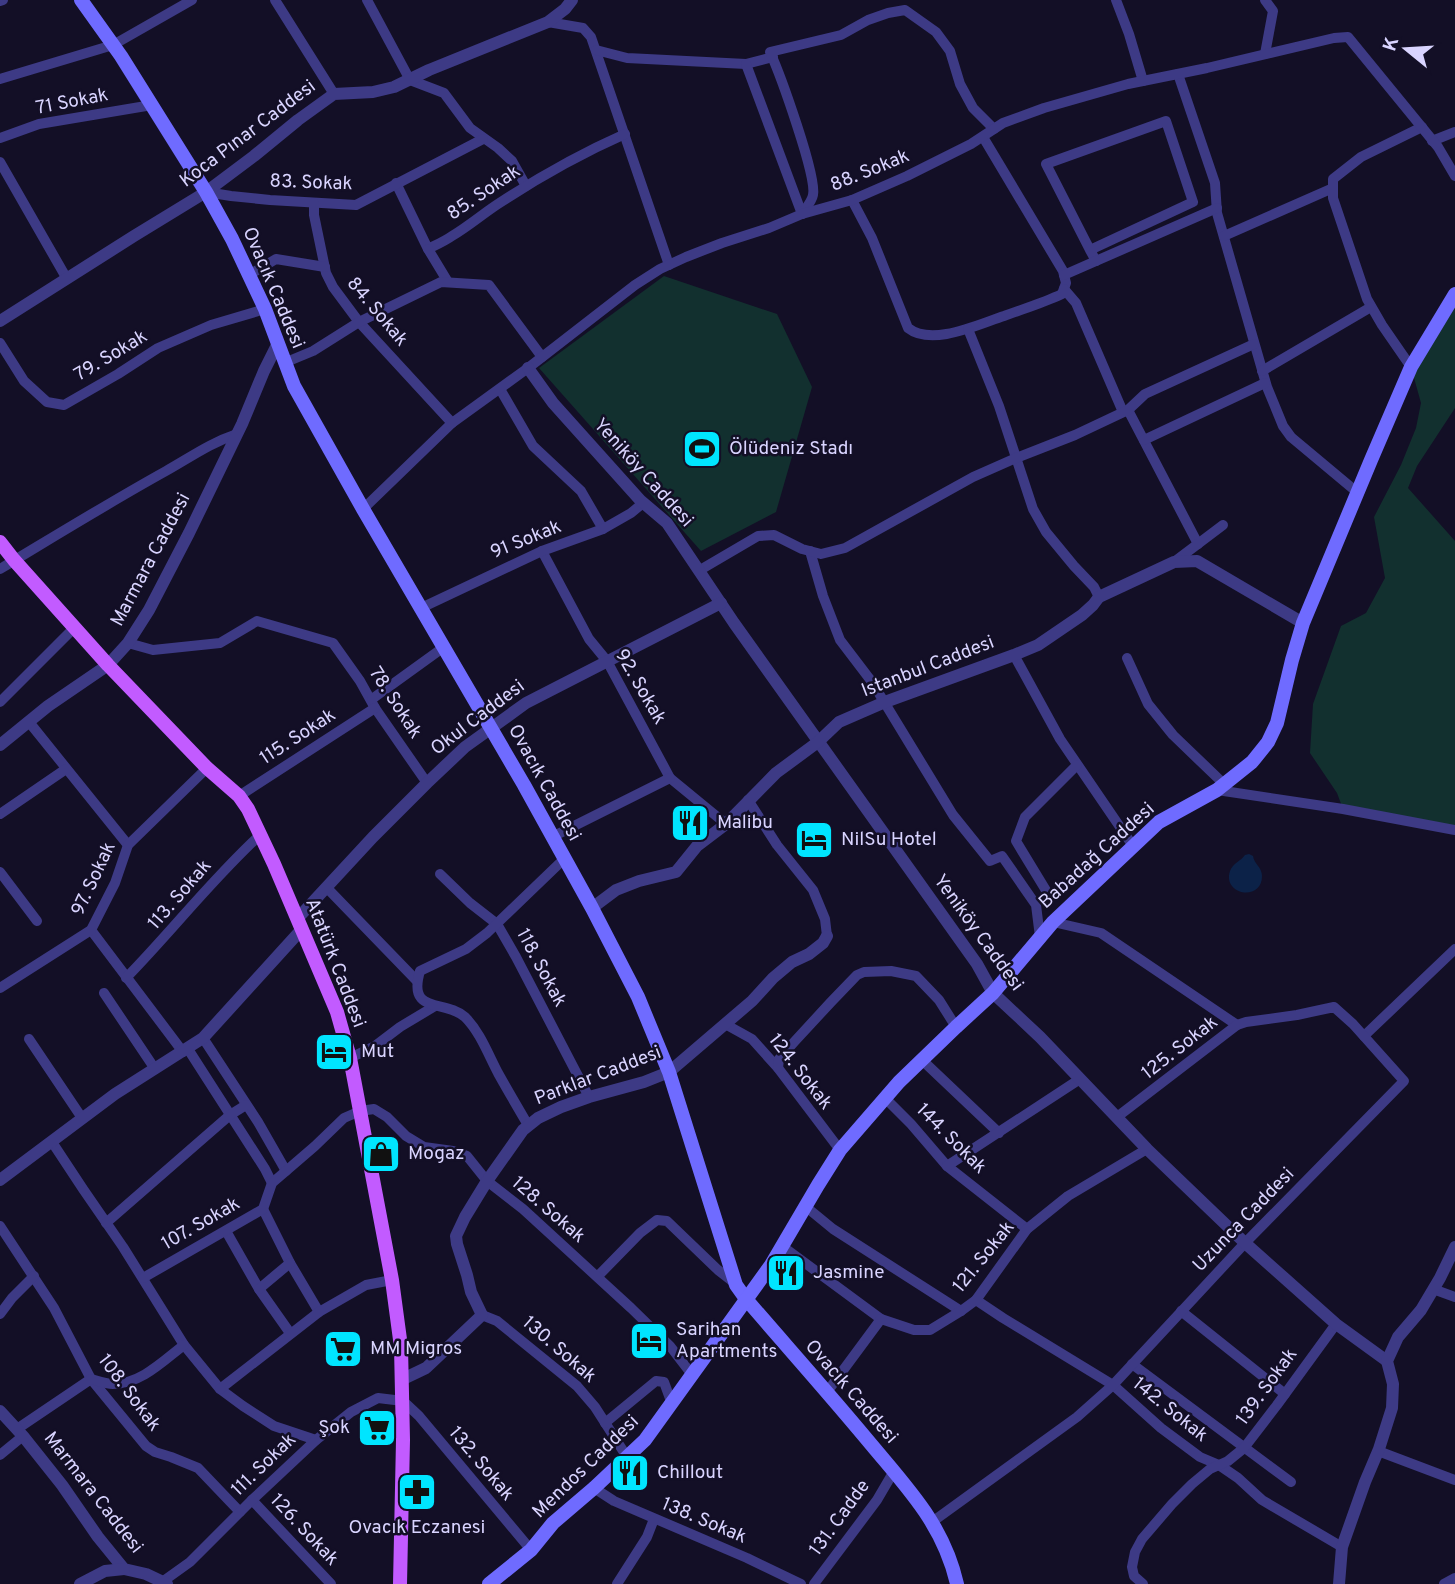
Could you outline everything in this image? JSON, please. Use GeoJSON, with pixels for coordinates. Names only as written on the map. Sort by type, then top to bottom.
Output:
{"type":"FeatureCollection","features":[{"type":"Feature","properties":{"kind":"main road","name":"Ovacık Caddesi"},"geometry":{"type":"LineString","coordinates":[[81,0],[113,45],[206,192],[265,309],[293,386],[491,728],[592,908],[638,997],[669,1072],[736,1285],[926,1511],[943,1543],[957,1584]]}},
{"type":"Feature","properties":{"kind":"main road","name":"Babadağ Caddesi"},"geometry":{"type":"LineString","coordinates":[[746,1299],[771,1265],[840,1150],[885,1098],[993,993],[1053,922],[1133,846],[1159,822],[1221,788],[1252,762],[1268,742],[1277,723],[1303,623],[1411,367],[1455,294]]}},
{"type":"Feature","properties":{"kind":"main road","name":"Atatürk Caddesi"},"geometry":{"type":"LineString","coordinates":[[0,542],[108,666],[207,768],[239,796],[260,835],[337,1012],[350,1058],[392,1280],[401,1347],[403,1401],[400,1584]]}},
{"type":"Feature","properties":{"kind":"main road","name":"Mendos Caddesi"},"geometry":{"type":"LineString","coordinates":[[489,1584],[531,1550],[553,1523],[645,1440],[746,1299]]}},
{"type":"Feature","properties":{"kind":"street"},"geometry":{"type":"LineString","coordinates":[[0,79],[113,45],[192,0]]}},
{"type":"Feature","properties":{"kind":"street"},"geometry":{"type":"LineString","coordinates":[[275,0],[334,94]]}},
{"type":"Feature","properties":{"kind":"street"},"geometry":{"type":"LineString","coordinates":[[367,0],[410,80],[444,93],[470,128],[513,161],[526,186]]}},
{"type":"Feature","properties":{"kind":"street","name":"Koca Pınar Caddesi"},"geometry":{"type":"LineString","coordinates":[[0,321],[206,192],[334,94],[373,92],[394,87],[548,22],[572,0]]}},
{"type":"Feature","properties":{"kind":"street"},"geometry":{"type":"LineString","coordinates":[[1116,0],[1143,81]]}},
{"type":"Feature","properties":{"kind":"street"},"geometry":{"type":"LineString","coordinates":[[1265,0],[1273,6],[1265,54]]}},
{"type":"Feature","properties":{"kind":"street"},"geometry":{"type":"LineString","coordinates":[[802,214],[813,196],[813,183],[801,139],[770,52],[841,35],[868,20],[905,10],[936,32],[950,51],[960,85],[974,108],[994,129]]}},
{"type":"Feature","properties":{"kind":"street"},"geometry":{"type":"LineString","coordinates":[[548,22],[583,28],[591,37],[669,265]]}},
{"type":"Feature","properties":{"kind":"street","name":"88. Sokak"},"geometry":{"type":"LineString","coordinates":[[363,509],[452,424],[635,285],[669,265],[722,243],[802,214],[852,200],[908,176],[971,144],[1003,123],[1044,108],[1143,81],[1334,37],[1348,37],[1422,127]]}},
{"type":"Feature","properties":{"kind":"street"},"geometry":{"type":"LineString","coordinates":[[596,50],[627,58],[746,64],[773,57]]}},
{"type":"Feature","properties":{"kind":"street"},"geometry":{"type":"LineString","coordinates":[[746,64],[802,214]]}},
{"type":"Feature","properties":{"kind":"street"},"geometry":{"type":"LineString","coordinates":[[1178,74],[1215,183],[1217,208],[1265,383],[1283,426],[1291,438],[1358,493]]}},
{"type":"Feature","properties":{"kind":"street","name":"71 Sokak"},"geometry":{"type":"LineString","coordinates":[[0,138],[39,124],[152,105]]}},
{"type":"Feature","properties":{"kind":"street"},"geometry":{"type":"LineString","coordinates":[[1090,250],[1193,202],[1166,121],[1046,164],[1090,250],[1096,261]]}},
{"type":"Feature","properties":{"kind":"street"},"geometry":{"type":"LineString","coordinates":[[1411,367],[1367,299],[1333,198],[1333,179],[1361,157],[1422,127],[1455,176]]}},
{"type":"Feature","properties":{"kind":"street"},"geometry":{"type":"LineString","coordinates":[[1432,141],[1455,132]]}},
{"type":"Feature","properties":{"kind":"street","name":"85. Sokak"},"geometry":{"type":"LineString","coordinates":[[428,249],[454,235],[526,186],[595,147],[625,134]]}},
{"type":"Feature","properties":{"kind":"street"},"geometry":{"type":"LineString","coordinates":[[852,200],[872,238],[908,328],[914,333],[942,335],[968,329],[1062,294],[1066,283],[1064,275],[983,136]]}},
{"type":"Feature","properties":{"kind":"street","name":"83. Sokak"},"geometry":{"type":"LineString","coordinates":[[206,192],[356,205],[483,139]]}},
{"type":"Feature","properties":{"kind":"street"},"geometry":{"type":"LineString","coordinates":[[0,162],[67,279]]}},
{"type":"Feature","properties":{"kind":"street"},"geometry":{"type":"LineString","coordinates":[[396,183],[428,249],[448,282]]}},
{"type":"Feature","properties":{"kind":"street"},"geometry":{"type":"LineString","coordinates":[[1224,236],[1333,188]]}},
{"type":"Feature","properties":{"kind":"street","name":"84. Sokak"},"geometry":{"type":"LineString","coordinates":[[314,203],[326,273],[332,288],[359,322],[452,424]]}},
{"type":"Feature","properties":{"kind":"street"},"geometry":{"type":"LineString","coordinates":[[1064,275],[1217,208]]}},
{"type":"Feature","properties":{"kind":"street"},"geometry":{"type":"LineString","coordinates":[[249,275],[276,259],[325,267]]}},
{"type":"Feature","properties":{"kind":"street"},"geometry":{"type":"LineString","coordinates":[[284,363],[313,351],[359,322],[441,282],[489,285],[542,357]]}},
{"type":"Feature","properties":{"kind":"street"},"geometry":{"type":"LineString","coordinates":[[1064,289],[1076,303],[1125,411],[1144,440],[1198,544]]}},
{"type":"Feature","properties":{"kind":"street"},"geometry":{"type":"LineString","coordinates":[[1262,371],[1371,307]]}},
{"type":"Feature","properties":{"kind":"street","name":"79. Sokak"},"geometry":{"type":"LineString","coordinates":[[0,343],[24,381],[47,402],[64,405],[158,348],[211,325],[265,309]]}},
{"type":"Feature","properties":{"kind":"street"},"geometry":{"type":"LineString","coordinates":[[968,329],[999,406],[1033,509],[1046,532],[1094,587],[1099,597]]}},
{"type":"Feature","properties":{"kind":"street"},"geometry":{"type":"LineString","coordinates":[[700,570],[758,536],[774,535],[821,554],[845,548],[973,477],[1075,435],[1125,411],[1145,394],[1254,344]]}},
{"type":"Feature","properties":{"kind":"street","name":"Marmara Caddesi"},"geometry":{"type":"LineString","coordinates":[[0,745],[48,706],[108,666],[128,643],[149,610],[189,533],[277,345]]}},
{"type":"Feature","properties":{"kind":"street","name":"Yeniköy Caddesi"},"geometry":{"type":"LineString","coordinates":[[528,368],[554,403],[643,503],[667,523],[818,742],[977,964],[993,993],[1040,1037],[1147,1149],[1245,1243],[1336,1324],[1387,1361]]}},
{"type":"Feature","properties":{"kind":"street"},"geometry":{"type":"LineString","coordinates":[[1144,440],[1265,383]]}},
{"type":"Feature","properties":{"kind":"street"},"geometry":{"type":"LineString","coordinates":[[500,389],[533,446],[581,491],[603,529]]}},
{"type":"Feature","properties":{"kind":"street"},"geometry":{"type":"LineString","coordinates":[[0,569],[215,442],[237,434]]}},
{"type":"Feature","properties":{"kind":"street","name":"91 Sokak"},"geometry":{"type":"LineString","coordinates":[[421,608],[542,551],[603,529],[643,503]]}},
{"type":"Feature","properties":{"kind":"street"},"geometry":{"type":"LineString","coordinates":[[1174,562],[1223,525]]}},
{"type":"Feature","properties":{"kind":"street","name":"92. Sokak"},"geometry":{"type":"LineString","coordinates":[[542,551],[589,639],[607,661],[670,778],[726,824]]}},
{"type":"Feature","properties":{"kind":"street"},"geometry":{"type":"LineString","coordinates":[[810,551],[840,640],[885,702],[953,815],[990,861],[1002,856],[1036,905],[1040,937]]}},
{"type":"Feature","properties":{"kind":"street"},"geometry":{"type":"LineString","coordinates":[[1174,562],[1197,561],[1303,623]]}},
{"type":"Feature","properties":{"kind":"street","name":"Istanbul Caddesi"},"geometry":{"type":"LineString","coordinates":[[592,908],[616,890],[639,881],[677,872],[697,846],[726,824],[776,773],[818,742],[839,722],[1038,645],[1093,606],[1099,597],[1174,562]]}},
{"type":"Feature","properties":{"kind":"street","name":"Okul Caddesi"},"geometry":{"type":"LineString","coordinates":[[0,1180],[116,1094],[203,1038],[300,924],[327,888],[373,837],[466,747],[526,703],[721,603]]}},
{"type":"Feature","properties":{"kind":"street","name":"78. Sokak"},"geometry":{"type":"LineString","coordinates":[[128,643],[153,650],[220,643],[257,621],[333,643],[427,783]]}},
{"type":"Feature","properties":{"kind":"street"},"geometry":{"type":"LineString","coordinates":[[0,702],[74,628]]}},
{"type":"Feature","properties":{"kind":"street","name":"115. Sokak"},"geometry":{"type":"LineString","coordinates":[[239,796],[373,703],[444,647]]}},
{"type":"Feature","properties":{"kind":"street"},"geometry":{"type":"LineString","coordinates":[[1014,655],[1060,739],[1133,846]]}},
{"type":"Feature","properties":{"kind":"street"},"geometry":{"type":"LineString","coordinates":[[1127,658],[1148,704],[1172,735],[1221,788],[1455,830]]}},
{"type":"Feature","properties":{"kind":"street"},"geometry":{"type":"LineString","coordinates":[[29,722],[128,845]]}},
{"type":"Feature","properties":{"kind":"street"},"geometry":{"type":"LineString","coordinates":[[1050,897],[1016,841],[1025,817],[1077,765]]}},
{"type":"Feature","properties":{"kind":"street","name":"97. Sokak"},"geometry":{"type":"LineString","coordinates":[[0,988],[91,930],[115,883],[128,845],[207,768]]}},
{"type":"Feature","properties":{"kind":"street"},"geometry":{"type":"LineString","coordinates":[[0,814],[66,769]]}},
{"type":"Feature","properties":{"kind":"street"},"geometry":{"type":"LineString","coordinates":[[552,837],[670,778]]}},
{"type":"Feature","properties":{"kind":"street"},"geometry":{"type":"LineString","coordinates":[[748,800],[777,845],[813,890],[825,919],[827,936]]}},
{"type":"Feature","properties":{"kind":"street","name":"113. Sokak"},"geometry":{"type":"LineString","coordinates":[[127,978],[232,861],[260,835]]}},
{"type":"Feature","properties":{"kind":"street"},"geometry":{"type":"LineString","coordinates":[[528,1125],[475,1028],[462,1014],[424,1000],[418,991],[417,982],[420,971],[466,949],[497,924],[564,859]]}},
{"type":"Feature","properties":{"kind":"street"},"geometry":{"type":"LineString","coordinates":[[0,872],[37,921]]}},
{"type":"Feature","properties":{"kind":"street","name":"118. Sokak"},"geometry":{"type":"LineString","coordinates":[[440,874],[497,924],[589,1097]]}},
{"type":"Feature","properties":{"kind":"street"},"geometry":{"type":"LineString","coordinates":[[327,888],[417,982]]}},
{"type":"Feature","properties":{"kind":"street"},"geometry":{"type":"LineString","coordinates":[[1053,922],[1101,933],[1237,1025]]}},
{"type":"Feature","properties":{"kind":"street"},"geometry":{"type":"LineString","coordinates":[[91,930],[185,1050],[272,1183],[344,1118],[360,1111]]}},
{"type":"Feature","properties":{"kind":"street","name":"Parklar Caddesi"},"geometry":{"type":"LineString","coordinates":[[482,1315],[471,1292],[456,1236],[487,1181],[523,1130],[538,1118],[589,1097],[669,1072],[752,1001],[773,978],[792,962],[809,954],[823,943],[827,936]]}},
{"type":"Feature","properties":{"kind":"street"},"geometry":{"type":"LineString","coordinates":[[1364,1036],[1455,949]]}},
{"type":"Feature","properties":{"kind":"street"},"geometry":{"type":"LineString","coordinates":[[778,1068],[779,1059],[787,1050],[857,975],[864,972],[891,971],[916,976],[939,1000],[956,1027]]}},
{"type":"Feature","properties":{"kind":"street"},"geometry":{"type":"LineString","coordinates":[[104,993],[155,1069]]}},
{"type":"Feature","properties":{"kind":"street"},"geometry":{"type":"LineString","coordinates":[[350,1058],[375,1046],[435,1006]]}},
{"type":"Feature","properties":{"kind":"street","name":"125. Sokak"},"geometry":{"type":"LineString","coordinates":[[1117,1117],[1237,1025],[1334,1006],[1404,1081]]}},
{"type":"Feature","properties":{"kind":"street","name":"124. Sokak"},"geometry":{"type":"LineString","coordinates":[[725,1024],[752,1038],[840,1150]]}},
{"type":"Feature","properties":{"kind":"street"},"geometry":{"type":"LineString","coordinates":[[203,1038],[258,1122],[286,1171]]}},
{"type":"Feature","properties":{"kind":"street"},"geometry":{"type":"LineString","coordinates":[[29,1039],[82,1118]]}},
{"type":"Feature","properties":{"kind":"street"},"geometry":{"type":"LineString","coordinates":[[922,1060],[999,1133]]}},
{"type":"Feature","properties":{"kind":"street"},"geometry":{"type":"LineString","coordinates":[[947,1166],[1080,1079]]}},
{"type":"Feature","properties":{"kind":"street","name":"Uzunca Caddesi"},"geometry":{"type":"LineString","coordinates":[[932,1522],[1077,1417],[1113,1385],[1245,1243],[1404,1081]]}},
{"type":"Feature","properties":{"kind":"street","name":"144. Sokak"},"geometry":{"type":"LineString","coordinates":[[885,1098],[947,1166],[1027,1229]]}},
{"type":"Feature","properties":{"kind":"street"},"geometry":{"type":"LineString","coordinates":[[106,1223],[230,1115],[246,1105]]}},
{"type":"Feature","properties":{"kind":"street","name":"128. Sokak"},"geometry":{"type":"LineString","coordinates":[[360,1111],[374,1109],[387,1117],[406,1136],[424,1147],[467,1156],[487,1181],[523,1209],[598,1276],[670,1346],[693,1376]]}},
{"type":"Feature","properties":{"kind":"street"},"geometry":{"type":"LineString","coordinates":[[52,1142],[143,1278],[184,1345],[220,1389],[274,1426],[316,1440]]}},
{"type":"Feature","properties":{"kind":"street","name":"121. Sokak"},"geometry":{"type":"LineString","coordinates":[[782,1246],[881,1319],[914,1330],[930,1331],[976,1300],[1027,1229],[1068,1196],[1147,1149]]}},
{"type":"Feature","properties":{"kind":"street","name":"107. Sokak"},"geometry":{"type":"LineString","coordinates":[[143,1278],[263,1209],[272,1183]]}},
{"type":"Feature","properties":{"kind":"street"},"geometry":{"type":"LineString","coordinates":[[805,1206],[833,1229],[961,1311]]}},
{"type":"Feature","properties":{"kind":"street"},"geometry":{"type":"LineString","coordinates":[[263,1209],[319,1312]]}},
{"type":"Feature","properties":{"kind":"street"},"geometry":{"type":"LineString","coordinates":[[598,1276],[640,1233],[657,1220],[667,1221],[736,1285]]}},
{"type":"Feature","properties":{"kind":"street","name":"108. Sokak"},"geometry":{"type":"LineString","coordinates":[[0,1226],[54,1307],[91,1378],[146,1446],[198,1468],[240,1512]]}},
{"type":"Feature","properties":{"kind":"street"},"geometry":{"type":"LineString","coordinates":[[226,1231],[259,1289],[290,1333]]}},
{"type":"Feature","properties":{"kind":"street"},"geometry":{"type":"LineString","coordinates":[[1339,1584],[1342,1547],[1392,1408],[1393,1384],[1387,1361],[1398,1337],[1421,1310],[1455,1247]]}},
{"type":"Feature","properties":{"kind":"street"},"geometry":{"type":"LineString","coordinates":[[259,1289],[290,1263]]}},
{"type":"Feature","properties":{"kind":"street"},"geometry":{"type":"LineString","coordinates":[[0,1314],[34,1276]]}},
{"type":"Feature","properties":{"kind":"street"},"geometry":{"type":"LineString","coordinates":[[220,1389],[319,1312],[366,1285],[392,1280]]}},
{"type":"Feature","properties":{"kind":"street"},"geometry":{"type":"LineString","coordinates":[[1433,1289],[1455,1297]]}},
{"type":"Feature","properties":{"kind":"street","name":"142. Sokak"},"geometry":{"type":"LineString","coordinates":[[976,1300],[1113,1385],[1161,1428],[1200,1457],[1219,1465],[1262,1500],[1342,1547]]}},
{"type":"Feature","properties":{"kind":"street"},"geometry":{"type":"LineString","coordinates":[[1181,1311],[1285,1394]]}},
{"type":"Feature","properties":{"kind":"street"},"geometry":{"type":"LineString","coordinates":[[403,1379],[426,1368],[482,1315]]}},
{"type":"Feature","properties":{"kind":"street","name":"130. Sokak"},"geometry":{"type":"LineString","coordinates":[[482,1315],[497,1321],[577,1386],[606,1423],[627,1457]]}},
{"type":"Feature","properties":{"kind":"street"},"geometry":{"type":"LineString","coordinates":[[827,1392],[881,1319]]}},
{"type":"Feature","properties":{"kind":"street","name":"139. Sokak"},"geometry":{"type":"LineString","coordinates":[[1143,1584],[1134,1576],[1132,1567],[1135,1552],[1142,1539],[1192,1484],[1244,1448],[1336,1324]]}},
{"type":"Feature","properties":{"kind":"street"},"geometry":{"type":"LineString","coordinates":[[0,1455],[20,1433],[91,1378],[110,1385],[132,1382],[184,1345]]}},
{"type":"Feature","properties":{"kind":"street"},"geometry":{"type":"LineString","coordinates":[[1132,1364],[1291,1482]]}},
{"type":"Feature","properties":{"kind":"street"},"geometry":{"type":"LineString","coordinates":[[606,1423],[656,1381],[664,1382],[672,1404]]}},
{"type":"Feature","properties":{"kind":"street","name":"111. Sokak"},"geometry":{"type":"LineString","coordinates":[[164,1583],[190,1562],[316,1440],[351,1412],[378,1398],[403,1401]]}},
{"type":"Feature","properties":{"kind":"street","name":"132. Sokak"},"geometry":{"type":"LineString","coordinates":[[403,1401],[419,1416],[531,1550]]}},
{"type":"Feature","properties":{"kind":"street","name":"Marmara Caddesi"},"geometry":{"type":"LineString","coordinates":[[0,1411],[62,1485],[124,1569],[146,1574],[164,1583]]}},
{"type":"Feature","properties":{"kind":"street"},"geometry":{"type":"LineString","coordinates":[[1378,1451],[1455,1480]]}},
{"type":"Feature","properties":{"kind":"street","name":"131. Cadde"},"geometry":{"type":"LineString","coordinates":[[814,1584],[877,1500],[894,1471]]}},
{"type":"Feature","properties":{"kind":"street","name":"138. Sokak"},"geometry":{"type":"LineString","coordinates":[[594,1488],[614,1501],[801,1584]]}},
{"type":"Feature","properties":{"kind":"street","name":"126. Sokak"},"geometry":{"type":"LineString","coordinates":[[252,1500],[331,1584]]}},
{"type":"Feature","properties":{"kind":"street"},"geometry":{"type":"LineString","coordinates":[[617,1584],[647,1537],[654,1518]]}},
{"type":"Feature","properties":{"kind":"street"},"geometry":{"type":"LineString","coordinates":[[80,1584],[105,1572],[124,1569]]}},
{"type":"Feature","properties":{"kind":"street"},"geometry":{"type":"LineString","coordinates":[[1444,1584],[1455,1578]]}},
{"type":"Feature","properties":{"kind":"green space","name":"Ölüdeniz Stadı"},"geometry":{"type":"Polygon","coordinates":[[[664,276],[777,314],[812,387],[776,512],[701,551],[539,368],[664,276]]]}},
{"type":"Feature","properties":{"kind":"green space"},"geometry":{"type":"Polygon","coordinates":[[[1455,294],[1455,408],[1417,466],[1408,488],[1455,541],[1455,830],[1343,809],[1337,793],[1310,753],[1313,704],[1341,626],[1366,613],[1385,578],[1374,517],[1401,465],[1416,428],[1421,403],[1411,367],[1455,294]]]}},
{"type":"Feature","properties":{"kind":"water"},"geometry":{"type":"Polygon","coordinates":[[[1249,854],[1253,856],[1262,876],[1256,890],[1243,892],[1232,886],[1230,871],[1249,854]]]}},
{"type":"Feature","properties":{"kind":"place","name":"Ölüdeniz Stadı"},"geometry":{"type":"Point","coordinates":[702,449]}},
{"type":"Feature","properties":{"kind":"place","name":"Malibu"},"geometry":{"type":"Point","coordinates":[690,823]}},
{"type":"Feature","properties":{"kind":"place","name":"NilSu Hotel"},"geometry":{"type":"Point","coordinates":[814,840]}},
{"type":"Feature","properties":{"kind":"place","name":"Mut"},"geometry":{"type":"Point","coordinates":[334,1052]}},
{"type":"Feature","properties":{"kind":"place","name":"Mogaz"},"geometry":{"type":"Point","coordinates":[381,1154]}},
{"type":"Feature","properties":{"kind":"place","name":"Jasmine"},"geometry":{"type":"Point","coordinates":[786,1273]}},
{"type":"Feature","properties":{"kind":"place","name":"Sarihan Apartments"},"geometry":{"type":"Point","coordinates":[649,1341]}},
{"type":"Feature","properties":{"kind":"place","name":"MM Migros"},"geometry":{"type":"Point","coordinates":[343,1349]}},
{"type":"Feature","properties":{"kind":"place","name":"Şok"},"geometry":{"type":"Point","coordinates":[377,1428]}},
{"type":"Feature","properties":{"kind":"place","name":"Chillout"},"geometry":{"type":"Point","coordinates":[630,1473]}},
{"type":"Feature","properties":{"kind":"place","name":"Ovacık Eczanesi"},"geometry":{"type":"Point","coordinates":[417,1492]}}]}
